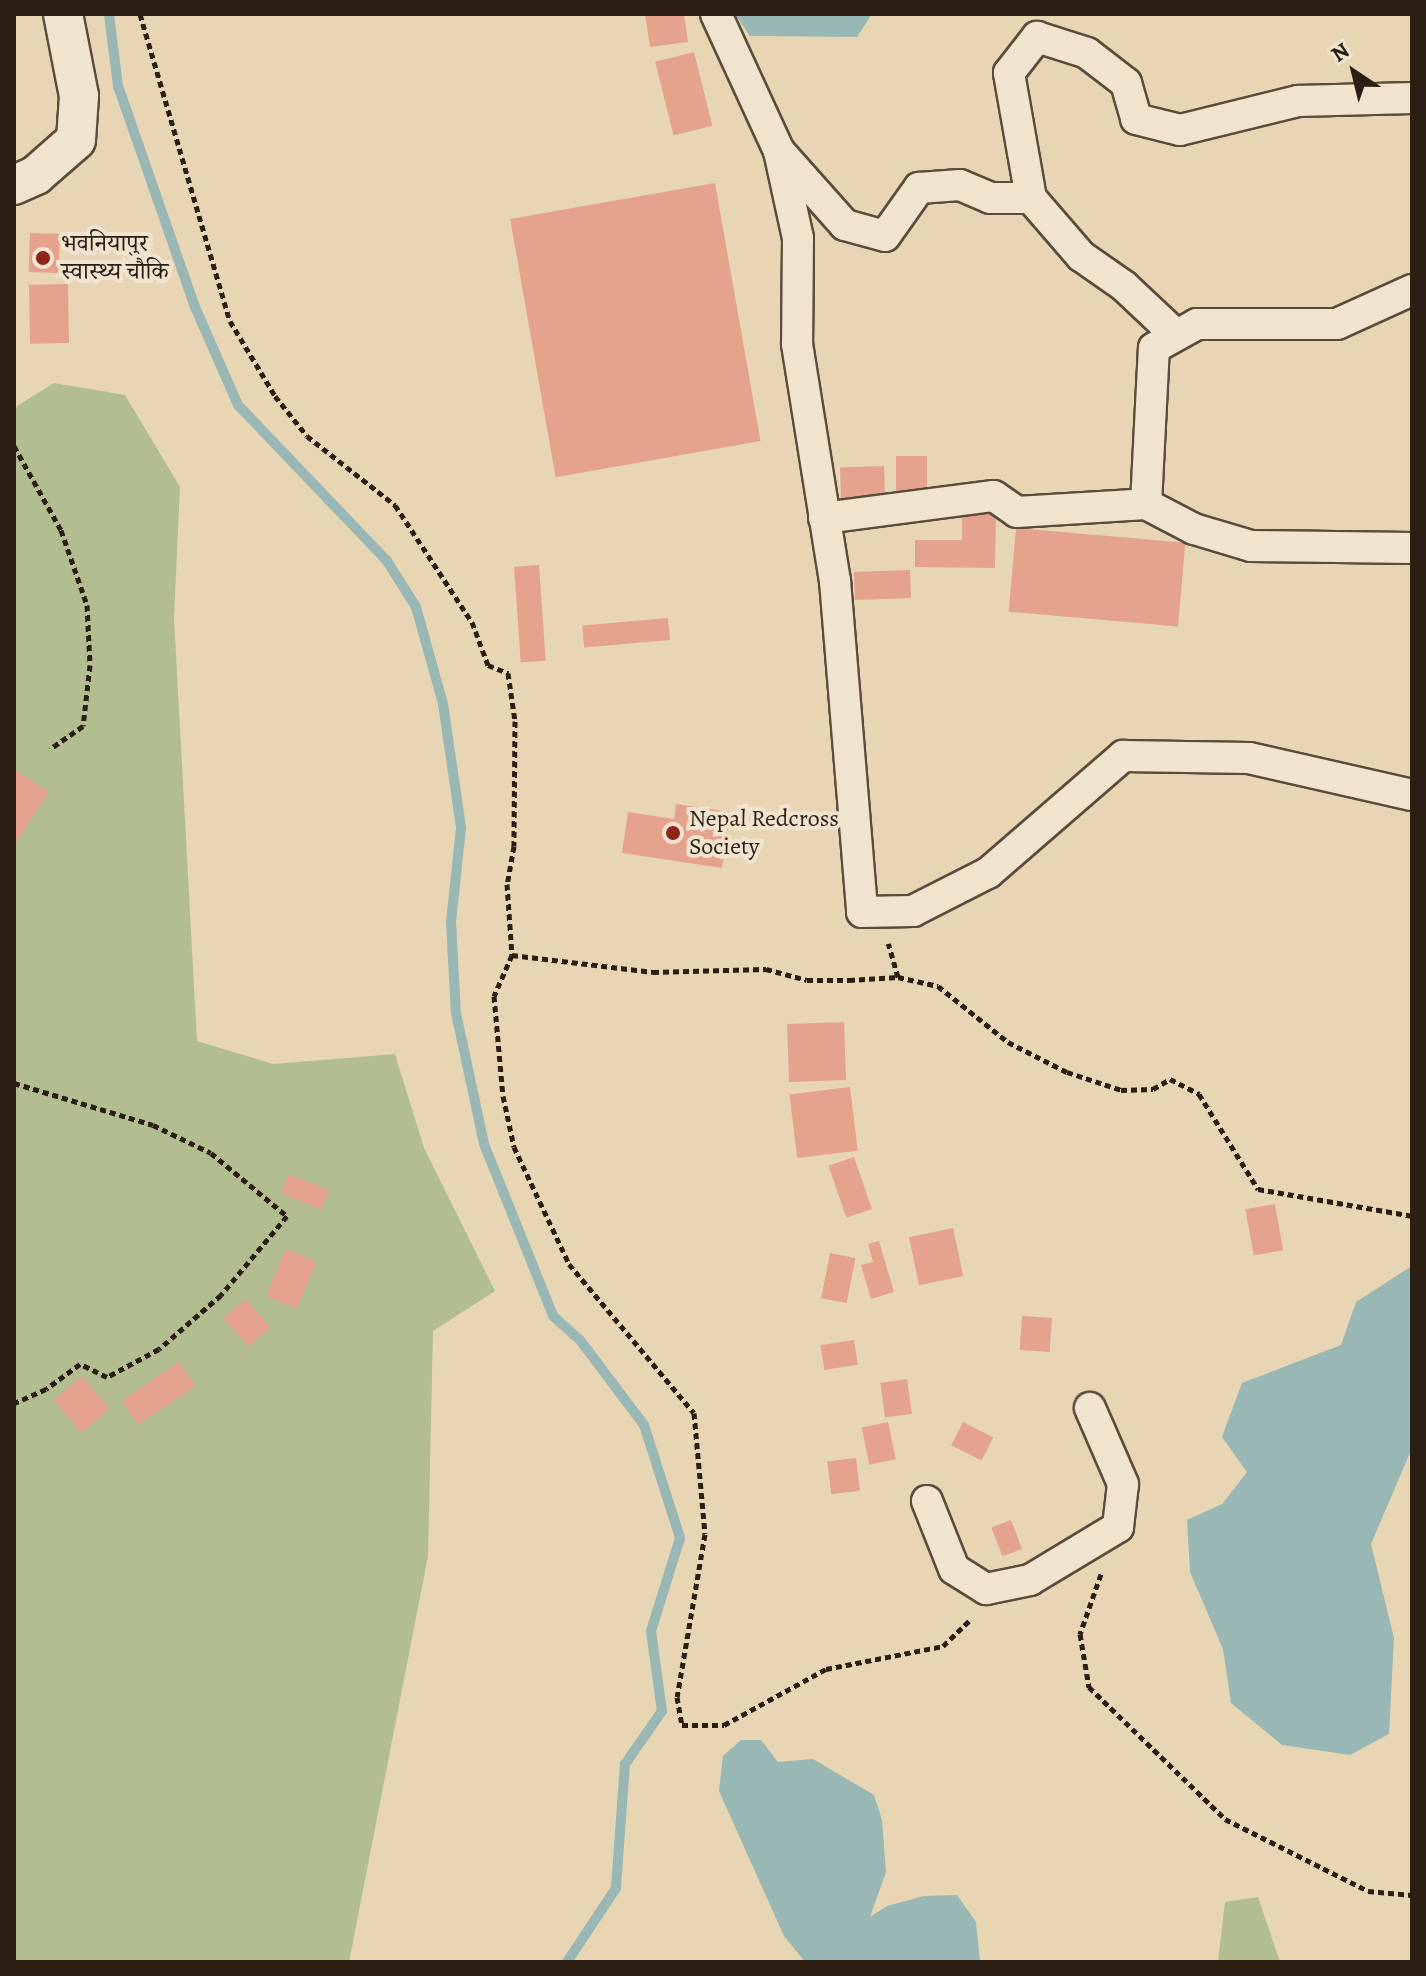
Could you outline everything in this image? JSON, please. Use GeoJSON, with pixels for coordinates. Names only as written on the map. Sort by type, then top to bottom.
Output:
{"type":"FeatureCollection","features":[{"type":"Feature","properties":{"kind":"street"},"geometry":{"type":"LineString","coordinates":[[14,185],[36,175],[76,140],[79,96],[63,14]]}},
{"type":"Feature","properties":{"kind":"street"},"geometry":{"type":"LineString","coordinates":[[716,14],[779,151],[798,238],[797,344],[835,581],[862,912],[913,911],[988,873],[1123,756],[1249,758],[1412,795]]}},
{"type":"Feature","properties":{"kind":"street"},"geometry":{"type":"LineString","coordinates":[[1176,335],[1124,286],[1081,256],[1031,198],[1009,73],[1037,37],[1087,53],[1126,83],[1136,119],[1180,130],[1298,101],[1412,98]]}},
{"type":"Feature","properties":{"kind":"street"},"geometry":{"type":"LineString","coordinates":[[779,151],[845,225],[885,236],[919,188],[960,185],[990,198],[1031,198]]}},
{"type":"Feature","properties":{"kind":"street"},"geometry":{"type":"LineString","coordinates":[[1146,504],[1154,348],[1197,324],[1337,324],[1412,290]]}},
{"type":"Feature","properties":{"kind":"street"},"geometry":{"type":"LineString","coordinates":[[824,518],[994,496],[1017,512],[1146,504],[1194,529],[1251,546],[1412,548]]}},
{"type":"Feature","properties":{"kind":"street"},"geometry":{"type":"LineString","coordinates":[[927,1501],[954,1569],[986,1589],[1030,1580],[1118,1527],[1123,1484],[1090,1408]]}},
{"type":"Feature","properties":{"kind":"path"},"geometry":{"type":"LineString","coordinates":[[140,14],[230,321],[275,396],[307,436],[395,505],[472,622],[488,665],[508,673],[515,721],[514,846],[507,884],[512,955],[494,996],[503,1096],[514,1147],[569,1264],[694,1413],[705,1534],[677,1697],[682,1725],[724,1725],[826,1669],[943,1646],[981,1610],[986,1589]]}},
{"type":"Feature","properties":{"kind":"path"},"geometry":{"type":"LineString","coordinates":[[14,446],[61,530],[87,605],[90,665],[83,726],[50,749]]}},
{"type":"Feature","properties":{"kind":"path"},"geometry":{"type":"LineString","coordinates":[[898,977],[888,948],[888,925],[913,911]]}},
{"type":"Feature","properties":{"kind":"path"},"geometry":{"type":"LineString","coordinates":[[512,955],[653,972],[766,969],[807,980],[898,977],[938,986],[1008,1042],[1067,1072],[1121,1090],[1153,1089],[1170,1079],[1199,1094],[1258,1189],[1412,1216]]}},
{"type":"Feature","properties":{"kind":"path"},"geometry":{"type":"LineString","coordinates":[[14,1083],[153,1125],[211,1153],[287,1216],[221,1295],[159,1349],[107,1377],[80,1364],[46,1389],[14,1403]]}},
{"type":"Feature","properties":{"kind":"path"},"geometry":{"type":"LineString","coordinates":[[1118,1527],[1080,1634],[1089,1687],[1225,1819],[1368,1891],[1412,1895]]}},
{"type":"Feature","properties":{"kind":"green space"},"geometry":{"type":"Polygon","coordinates":[[[54,383],[125,395],[180,487],[174,618],[197,1041],[273,1064],[395,1054],[424,1148],[495,1291],[433,1331],[428,1556],[349,1962],[14,1962],[14,414],[17,406],[54,383]]]}},
{"type":"Feature","properties":{"kind":"green space"},"geometry":{"type":"Polygon","coordinates":[[[1258,1897],[1280,1962],[1218,1962],[1225,1902],[1258,1897]]]}},
{"type":"Feature","properties":{"kind":"water"},"geometry":{"type":"Polygon","coordinates":[[[735,14],[872,14],[857,37],[750,36],[735,14]]]}},
{"type":"Feature","properties":{"kind":"water"},"geometry":{"type":"Polygon","coordinates":[[[1412,1266],[1412,1448],[1371,1544],[1394,1638],[1389,1734],[1350,1755],[1282,1745],[1231,1703],[1223,1649],[1190,1572],[1187,1520],[1222,1504],[1247,1472],[1222,1437],[1242,1383],[1341,1345],[1356,1302],[1412,1266]]]}},
{"type":"Feature","properties":{"kind":"water"},"geometry":{"type":"Polygon","coordinates":[[[741,1740],[761,1740],[778,1762],[813,1759],[874,1795],[882,1820],[886,1872],[870,1917],[887,1906],[924,1896],[957,1895],[976,1922],[980,1962],[805,1962],[784,1936],[719,1791],[723,1756],[741,1740]]]}},
{"type":"Feature","properties":{"kind":"building"},"geometry":{"type":"Polygon","coordinates":[[[645,14],[684,14],[688,42],[650,47],[645,14]]]}},
{"type":"Feature","properties":{"kind":"building"},"geometry":{"type":"Polygon","coordinates":[[[694,52],[712,126],[674,135],[655,62],[694,52]]]}},
{"type":"Feature","properties":{"kind":"building"},"geometry":{"type":"Polygon","coordinates":[[[715,183],[760,441],[556,477],[510,219],[715,183]]]}},
{"type":"Feature","properties":{"kind":"building"},"geometry":{"type":"Polygon","coordinates":[[[30,233],[60,234],[59,273],[29,272],[30,233]]]}},
{"type":"Feature","properties":{"kind":"building"},"geometry":{"type":"Polygon","coordinates":[[[68,284],[69,343],[30,344],[29,285],[68,284]]]}},
{"type":"Feature","properties":{"kind":"building"},"geometry":{"type":"Polygon","coordinates":[[[896,456],[927,456],[927,493],[896,493],[896,456]]]}},
{"type":"Feature","properties":{"kind":"building"},"geometry":{"type":"Polygon","coordinates":[[[884,466],[885,497],[841,499],[840,468],[884,466]]]}},
{"type":"Feature","properties":{"kind":"building"},"geometry":{"type":"Polygon","coordinates":[[[996,511],[995,568],[915,567],[915,540],[962,540],[962,512],[996,511]]]}},
{"type":"Feature","properties":{"kind":"building"},"geometry":{"type":"Polygon","coordinates":[[[1016,528],[1185,543],[1178,626],[1009,612],[1016,528]]]}},
{"type":"Feature","properties":{"kind":"building"},"geometry":{"type":"Polygon","coordinates":[[[539,565],[546,661],[521,663],[514,567],[539,565]]]}},
{"type":"Feature","properties":{"kind":"building"},"geometry":{"type":"Polygon","coordinates":[[[910,570],[911,598],[855,600],[854,572],[910,570]]]}},
{"type":"Feature","properties":{"kind":"building"},"geometry":{"type":"Polygon","coordinates":[[[668,618],[670,640],[584,647],[582,625],[668,618]]]}},
{"type":"Feature","properties":{"kind":"building"},"geometry":{"type":"Polygon","coordinates":[[[14,769],[49,792],[14,845],[14,769]]]}},
{"type":"Feature","properties":{"kind":"building"},"geometry":{"type":"Polygon","coordinates":[[[676,804],[730,812],[722,868],[622,853],[628,812],[674,819],[676,804]]]}},
{"type":"Feature","properties":{"kind":"building"},"geometry":{"type":"Polygon","coordinates":[[[844,1022],[846,1080],[789,1082],[787,1024],[844,1022]]]}},
{"type":"Feature","properties":{"kind":"building"},"geometry":{"type":"Polygon","coordinates":[[[850,1087],[858,1151],[797,1158],[789,1094],[850,1087]]]}},
{"type":"Feature","properties":{"kind":"building"},"geometry":{"type":"Polygon","coordinates":[[[854,1157],[872,1209],[846,1218],[828,1166],[854,1157]]]}},
{"type":"Feature","properties":{"kind":"building"},"geometry":{"type":"Polygon","coordinates":[[[289,1174],[329,1190],[321,1210],[281,1193],[289,1174]]]}},
{"type":"Feature","properties":{"kind":"building"},"geometry":{"type":"Polygon","coordinates":[[[1275,1204],[1283,1250],[1254,1255],[1245,1209],[1275,1204]]]}},
{"type":"Feature","properties":{"kind":"building"},"geometry":{"type":"Polygon","coordinates":[[[953,1228],[963,1276],[919,1285],[909,1237],[953,1228]]]}},
{"type":"Feature","properties":{"kind":"building"},"geometry":{"type":"Polygon","coordinates":[[[879,1241],[894,1292],[871,1299],[861,1265],[873,1262],[868,1244],[879,1241]]]}},
{"type":"Feature","properties":{"kind":"building"},"geometry":{"type":"Polygon","coordinates":[[[286,1249],[316,1262],[296,1309],[266,1296],[286,1249]]]}},
{"type":"Feature","properties":{"kind":"building"},"geometry":{"type":"Polygon","coordinates":[[[830,1253],[856,1258],[847,1303],[821,1298],[830,1253]]]}},
{"type":"Feature","properties":{"kind":"building"},"geometry":{"type":"Polygon","coordinates":[[[245,1299],[270,1327],[249,1347],[223,1318],[245,1299]]]}},
{"type":"Feature","properties":{"kind":"building"},"geometry":{"type":"Polygon","coordinates":[[[1022,1316],[1052,1318],[1050,1352],[1020,1350],[1022,1316]]]}},
{"type":"Feature","properties":{"kind":"building"},"geometry":{"type":"Polygon","coordinates":[[[854,1340],[858,1365],[824,1370],[820,1345],[854,1340]]]}},
{"type":"Feature","properties":{"kind":"building"},"geometry":{"type":"Polygon","coordinates":[[[179,1362],[195,1386],[138,1425],[122,1401],[179,1362]]]}},
{"type":"Feature","properties":{"kind":"building"},"geometry":{"type":"Polygon","coordinates":[[[82,1376],[110,1409],[81,1433],[54,1400],[82,1376]]]}},
{"type":"Feature","properties":{"kind":"building"},"geometry":{"type":"Polygon","coordinates":[[[907,1379],[912,1414],[885,1417],[880,1383],[907,1379]]]}},
{"type":"Feature","properties":{"kind":"building"},"geometry":{"type":"Polygon","coordinates":[[[888,1422],[896,1459],[869,1465],[862,1428],[888,1422]]]}},
{"type":"Feature","properties":{"kind":"building"},"geometry":{"type":"Polygon","coordinates":[[[963,1422],[993,1437],[981,1461],[951,1445],[963,1422]]]}},
{"type":"Feature","properties":{"kind":"building"},"geometry":{"type":"Polygon","coordinates":[[[856,1458],[860,1491],[831,1494],[827,1462],[856,1458]]]}},
{"type":"Feature","properties":{"kind":"building"},"geometry":{"type":"Polygon","coordinates":[[[1011,1520],[1022,1549],[1003,1556],[991,1528],[1011,1520]]]}},
{"type":"Feature","properties":{"kind":"waterway"},"geometry":{"type":"LineString","coordinates":[[109,14],[118,86],[195,307],[238,405],[387,561],[416,607],[443,704],[461,828],[451,922],[456,1013],[484,1144],[553,1316],[580,1340],[644,1425],[680,1538],[651,1631],[662,1711],[625,1764],[616,1888],[567,1962]]}},
{"type":"Feature","properties":{"kind":"place","name":"भवनियापुर स्वास्थ्य चाैकि"},"geometry":{"type":"Point","coordinates":[43,258]}},
{"type":"Feature","properties":{"kind":"place","name":"Nepal Redcross Society"},"geometry":{"type":"Point","coordinates":[673,833]}}]}
